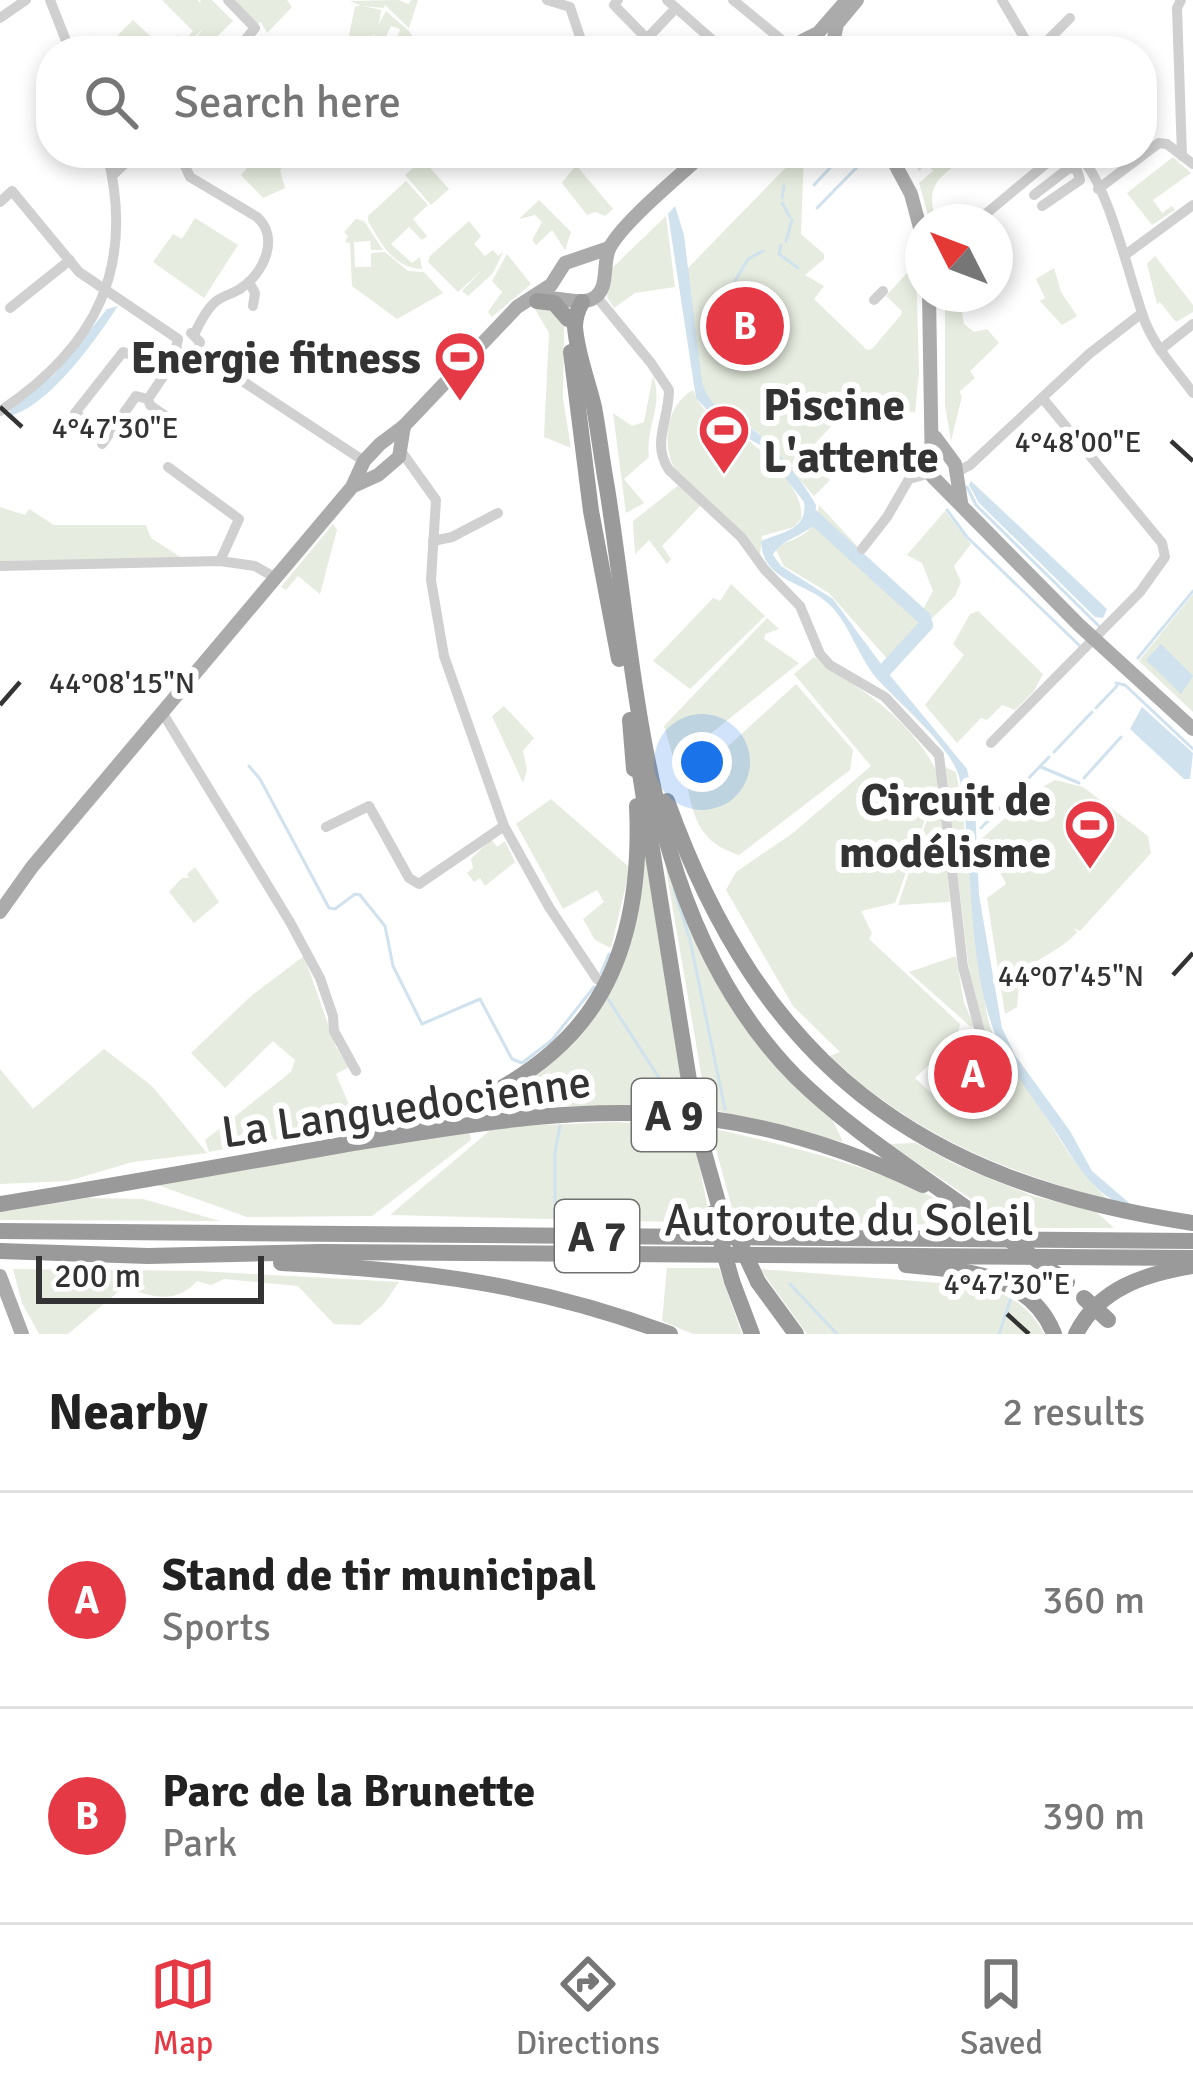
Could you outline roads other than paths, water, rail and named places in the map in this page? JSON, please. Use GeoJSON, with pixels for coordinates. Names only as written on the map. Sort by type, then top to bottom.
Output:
{"type":"FeatureCollection","features":[{"type":"Feature","properties":{"kind":"highway"},"geometry":{"type":"LineString","coordinates":[[568,319],[579,298]]}},
{"type":"Feature","properties":{"kind":"highway"},"geometry":{"type":"LineString","coordinates":[[579,298],[575,315],[596,466],[621,586],[694,1100],[732,1281],[752,1334]]}},
{"type":"Feature","properties":{"kind":"highway"},"geometry":{"type":"LineString","coordinates":[[538,301],[554,303],[568,319],[587,389],[608,428],[622,537],[621,586]]}},
{"type":"Feature","properties":{"kind":"highway"},"geometry":{"type":"LineString","coordinates":[[580,352],[614,552]]}},
{"type":"Feature","properties":{"kind":"highway"},"geometry":{"type":"LineString","coordinates":[[587,389],[591,511],[673,862],[700,934],[743,1011],[782,1062],[825,1103],[977,1216]]}},
{"type":"Feature","properties":{"kind":"highway"},"geometry":{"type":"LineString","coordinates":[[354,1143],[457,1111],[511,1085],[556,1052],[596,1003],[622,947],[635,880],[638,722]]}},
{"type":"Feature","properties":{"kind":"highway"},"geometry":{"type":"LineString","coordinates":[[638,722],[712,912],[749,974],[809,1047],[884,1111],[951,1153],[1028,1186],[1109,1209],[1193,1223]]}},
{"type":"Feature","properties":{"kind":"highway","name":"La Languedocienne"},"geometry":{"type":"LineString","coordinates":[[0,1204],[457,1126],[560,1115],[702,1118],[790,1135],[925,1186],[977,1216],[1067,1282],[1122,1334]]}},
{"type":"Feature","properties":{"kind":"highway"},"geometry":{"type":"LineString","coordinates":[[720,1213],[755,1282],[793,1334]]}},
{"type":"Feature","properties":{"kind":"highway","name":"Autoroute du Soleil"},"geometry":{"type":"LineString","coordinates":[[0,1231],[1193,1240]]}},
{"type":"Feature","properties":{"kind":"highway","name":"Autoroute du Soleil"},"geometry":{"type":"LineString","coordinates":[[0,1251],[148,1256],[320,1252],[1193,1262]]}},
{"type":"Feature","properties":{"kind":"highway"},"geometry":{"type":"LineString","coordinates":[[792,1255],[986,1276],[1027,1296],[1044,1313],[1054,1334]]}},
{"type":"Feature","properties":{"kind":"highway"},"geometry":{"type":"LineString","coordinates":[[148,1256],[388,1269],[497,1282],[593,1306],[670,1334]]}},
{"type":"Feature","properties":{"kind":"highway"},"geometry":{"type":"LineString","coordinates":[[1076,1334],[1090,1312],[1120,1287],[1193,1262]]}},
{"type":"Feature","properties":{"kind":"main road"},"geometry":{"type":"LineString","coordinates":[[814,36],[851,4]]}},
{"type":"Feature","properties":{"kind":"main road"},"geometry":{"type":"LineString","coordinates":[[834,36],[851,4]]}},
{"type":"Feature","properties":{"kind":"main road"},"geometry":{"type":"LineString","coordinates":[[497,329],[538,301],[579,298],[604,284],[609,248],[689,168]]}},
{"type":"Feature","properties":{"kind":"main road"},"geometry":{"type":"LineString","coordinates":[[897,168],[914,204]]}},
{"type":"Feature","properties":{"kind":"main road"},"geometry":{"type":"LineString","coordinates":[[366,469],[378,475],[399,452],[404,426],[517,307],[559,277],[565,262],[609,248]]}},
{"type":"Feature","properties":{"kind":"main road"},"geometry":{"type":"LineString","coordinates":[[582,254],[603,270]]}},
{"type":"Feature","properties":{"kind":"main road"},"geometry":{"type":"LineString","coordinates":[[559,277],[579,298]]}},
{"type":"Feature","properties":{"kind":"main road"},"geometry":{"type":"LineString","coordinates":[[929,312],[931,427],[945,470],[968,515],[1193,729]]}},
{"type":"Feature","properties":{"kind":"main road"},"geometry":{"type":"LineString","coordinates":[[0,912],[27,873],[366,469],[399,452]]}},
{"type":"Feature","properties":{"kind":"main road"},"geometry":{"type":"LineString","coordinates":[[0,1276],[21,1332]]}},
{"type":"Feature","properties":{"kind":"street"},"geometry":{"type":"LineString","coordinates":[[0,18],[26,0]]}},
{"type":"Feature","properties":{"kind":"street"},"geometry":{"type":"LineString","coordinates":[[227,0],[255,28],[250,36]]}},
{"type":"Feature","properties":{"kind":"street"},"geometry":{"type":"LineString","coordinates":[[534,0],[570,8],[580,36]]}},
{"type":"Feature","properties":{"kind":"street"},"geometry":{"type":"LineString","coordinates":[[618,0],[614,5],[645,36]]}},
{"type":"Feature","properties":{"kind":"street"},"geometry":{"type":"LineString","coordinates":[[733,0],[776,36]]}},
{"type":"Feature","properties":{"kind":"street"},"geometry":{"type":"LineString","coordinates":[[1001,0],[1024,36]]}},
{"type":"Feature","properties":{"kind":"street"},"geometry":{"type":"LineString","coordinates":[[1181,0],[1178,8],[1187,62],[1183,156]]}},
{"type":"Feature","properties":{"kind":"street"},"geometry":{"type":"LineString","coordinates":[[55,4],[65,36]]}},
{"type":"Feature","properties":{"kind":"street"},"geometry":{"type":"LineString","coordinates":[[648,36],[671,4],[708,36]]}},
{"type":"Feature","properties":{"kind":"street"},"geometry":{"type":"LineString","coordinates":[[1050,36],[1070,18]]}},
{"type":"Feature","properties":{"kind":"street"},"geometry":{"type":"LineString","coordinates":[[0,411],[59,364],[95,318],[116,230],[110,168]]}},
{"type":"Feature","properties":{"kind":"street"},"geometry":{"type":"LineString","coordinates":[[112,176],[120,168]]}},
{"type":"Feature","properties":{"kind":"street"},"geometry":{"type":"LineString","coordinates":[[186,168],[190,177],[257,217],[269,232],[269,249],[248,282],[214,302],[194,334]]}},
{"type":"Feature","properties":{"kind":"street"},"geometry":{"type":"LineString","coordinates":[[997,204],[1040,168]]}},
{"type":"Feature","properties":{"kind":"street"},"geometry":{"type":"LineString","coordinates":[[1031,216],[1080,180],[1077,170],[1070,168],[1034,195]]}},
{"type":"Feature","properties":{"kind":"street"},"geometry":{"type":"LineString","coordinates":[[1088,168],[1125,255],[1142,313],[1160,350],[1193,394]]}},
{"type":"Feature","properties":{"kind":"street"},"geometry":{"type":"LineString","coordinates":[[1098,189],[1125,168]]}},
{"type":"Feature","properties":{"kind":"street"},"geometry":{"type":"LineString","coordinates":[[1023,182],[1042,206]]}},
{"type":"Feature","properties":{"kind":"street"},"geometry":{"type":"LineString","coordinates":[[0,202],[12,191],[82,275],[178,339]]}},
{"type":"Feature","properties":{"kind":"street"},"geometry":{"type":"LineString","coordinates":[[1125,255],[1193,205]]}},
{"type":"Feature","properties":{"kind":"street"},"geometry":{"type":"LineString","coordinates":[[10,308],[70,260]]}},
{"type":"Feature","properties":{"kind":"street"},"geometry":{"type":"LineString","coordinates":[[248,282],[255,292],[253,306]]}},
{"type":"Feature","properties":{"kind":"street"},"geometry":{"type":"LineString","coordinates":[[579,298],[651,362],[668,390],[659,441],[661,458],[669,470],[741,538],[800,606],[820,654],[830,665],[885,697],[942,763],[963,967],[987,1059],[999,1075]]}},
{"type":"Feature","properties":{"kind":"street"},"geometry":{"type":"LineString","coordinates":[[862,549],[909,478],[975,460],[1089,354],[1142,313]]}},
{"type":"Feature","properties":{"kind":"street"},"geometry":{"type":"LineString","coordinates":[[1160,350],[1193,324]]}},
{"type":"Feature","properties":{"kind":"street"},"geometry":{"type":"LineString","coordinates":[[171,420],[148,399],[179,353],[178,339],[194,334]]}},
{"type":"Feature","properties":{"kind":"street"},"geometry":{"type":"LineString","coordinates":[[179,353],[191,356],[198,352],[200,342],[194,334]]}},
{"type":"Feature","properties":{"kind":"street"},"geometry":{"type":"LineString","coordinates":[[94,422],[75,413],[123,352],[166,368]]}},
{"type":"Feature","properties":{"kind":"street"},"geometry":{"type":"LineString","coordinates":[[198,352],[366,469]]}},
{"type":"Feature","properties":{"kind":"street"},"geometry":{"type":"LineString","coordinates":[[102,444],[122,427],[136,396],[148,399]]}},
{"type":"Feature","properties":{"kind":"street"},"geometry":{"type":"LineString","coordinates":[[991,742],[1148,583],[1166,552],[1044,400]]}},
{"type":"Feature","properties":{"kind":"street"},"geometry":{"type":"LineString","coordinates":[[399,452],[436,500],[431,580],[444,656],[504,826],[597,979]]}},
{"type":"Feature","properties":{"kind":"street"},"geometry":{"type":"LineString","coordinates":[[168,466],[238,519],[220,561]]}},
{"type":"Feature","properties":{"kind":"street"},"geometry":{"type":"LineString","coordinates":[[434,541],[498,513]]}},
{"type":"Feature","properties":{"kind":"street"},"geometry":{"type":"LineString","coordinates":[[0,566],[220,561],[248,563],[276,578]]}},
{"type":"Feature","properties":{"kind":"street"},"geometry":{"type":"LineString","coordinates":[[163,712],[290,922],[320,978],[334,1031],[356,1071]]}},
{"type":"Feature","properties":{"kind":"street"},"geometry":{"type":"LineString","coordinates":[[326,826],[369,806],[409,878],[419,884],[504,826]]}},
{"type":"Feature","properties":{"kind":"water"},"geometry":{"type":"Polygon","coordinates":[[[675,206],[684,235],[702,383],[708,396],[721,411],[770,445],[816,505],[815,524],[773,555],[781,566],[833,599],[967,769],[975,805],[979,895],[1002,1028],[1092,1171],[1134,1207],[1108,1197],[1089,1180],[1016,1074],[995,1034],[979,974],[956,768],[938,741],[873,673],[830,605],[777,573],[764,555],[761,541],[798,524],[804,502],[760,445],[718,422],[696,398],[668,214],[675,206]]]}},
{"type":"Feature","properties":{"kind":"water"},"geometry":{"type":"Polygon","coordinates":[[[118,306],[56,386],[10,416],[10,409],[54,375],[107,309],[118,306]]]}},
{"type":"Feature","properties":{"kind":"water"},"geometry":{"type":"Polygon","coordinates":[[[971,481],[1107,609],[1103,618],[1095,617],[979,503],[971,481]]]}},
{"type":"Feature","properties":{"kind":"water"},"geometry":{"type":"Polygon","coordinates":[[[1161,644],[1193,676],[1181,694],[1146,660],[1161,644]]]}},
{"type":"Feature","properties":{"kind":"water"},"geometry":{"type":"Polygon","coordinates":[[[1142,707],[1193,753],[1190,779],[1184,779],[1130,729],[1142,707]]]}},
{"type":"Feature","properties":{"kind":"waterway"},"geometry":{"type":"LineString","coordinates":[[814,185],[830,168]]}},
{"type":"Feature","properties":{"kind":"waterway"},"geometry":{"type":"LineString","coordinates":[[817,208],[856,168]]}},
{"type":"Feature","properties":{"kind":"waterway"},"geometry":{"type":"LineString","coordinates":[[782,198],[784,186]]}},
{"type":"Feature","properties":{"kind":"waterway"},"geometry":{"type":"LineString","coordinates":[[782,203],[790,217]]}},
{"type":"Feature","properties":{"kind":"waterway"},"geometry":{"type":"LineString","coordinates":[[786,241],[792,220]]}},
{"type":"Feature","properties":{"kind":"waterway"},"geometry":{"type":"LineString","coordinates":[[781,245],[779,254],[798,268]]}},
{"type":"Feature","properties":{"kind":"waterway"},"geometry":{"type":"LineString","coordinates":[[735,281],[748,259],[763,251]]}},
{"type":"Feature","properties":{"kind":"waterway"},"geometry":{"type":"LineString","coordinates":[[967,487],[976,505],[1099,626]]}},
{"type":"Feature","properties":{"kind":"waterway"},"geometry":{"type":"LineString","coordinates":[[947,510],[967,537],[1079,645]]}},
{"type":"Feature","properties":{"kind":"waterway"},"geometry":{"type":"LineString","coordinates":[[812,516],[924,618],[926,625],[882,673]]}},
{"type":"Feature","properties":{"kind":"waterway"},"geometry":{"type":"LineString","coordinates":[[1138,658],[1193,591]]}},
{"type":"Feature","properties":{"kind":"waterway"},"geometry":{"type":"LineString","coordinates":[[1116,683],[1125,685],[1193,749]]}},
{"type":"Feature","properties":{"kind":"waterway"},"geometry":{"type":"LineString","coordinates":[[1096,708],[1117,686]]}},
{"type":"Feature","properties":{"kind":"waterway"},"geometry":{"type":"LineString","coordinates":[[1054,752],[1092,712]]}},
{"type":"Feature","properties":{"kind":"waterway"},"geometry":{"type":"LineString","coordinates":[[1084,778],[1121,737]]}},
{"type":"Feature","properties":{"kind":"waterway"},"geometry":{"type":"LineString","coordinates":[[981,828],[1049,757]]}},
{"type":"Feature","properties":{"kind":"waterway"},"geometry":{"type":"LineString","coordinates":[[249,766],[329,908],[360,895],[385,926],[393,966],[422,1024],[480,999],[512,1059],[522,1063],[552,1040],[594,987]]}},
{"type":"Feature","properties":{"kind":"waterway"},"geometry":{"type":"LineString","coordinates":[[1041,767],[1079,783]]}},
{"type":"Feature","properties":{"kind":"waterway"},"geometry":{"type":"LineString","coordinates":[[674,889],[690,940],[725,1109]]}},
{"type":"Feature","properties":{"kind":"waterway"},"geometry":{"type":"LineString","coordinates":[[601,973],[609,954]]}},
{"type":"Feature","properties":{"kind":"waterway"},"geometry":{"type":"LineString","coordinates":[[608,999],[665,1087]]}},
{"type":"Feature","properties":{"kind":"waterway"},"geometry":{"type":"LineString","coordinates":[[555,1217],[560,1126]]}},
{"type":"Feature","properties":{"kind":"waterway"},"geometry":{"type":"LineString","coordinates":[[790,1284],[837,1334]]}},
{"type":"Feature","properties":{"kind":"waterway"},"geometry":{"type":"LineString","coordinates":[[999,1334],[1011,1298]]}},
{"type":"Feature","properties":{"kind":"place","name":"Parc de la Brunette"},"geometry":{"type":"Point","coordinates":[745,326]}},
{"type":"Feature","properties":{"kind":"place","name":"Energie fitness"},"geometry":{"type":"Point","coordinates":[460,403]}},
{"type":"Feature","properties":{"kind":"place","name":"Piscine L'attente"},"geometry":{"type":"Point","coordinates":[724,476]}},
{"type":"Feature","properties":{"kind":"place","name":"Circuit de modélisme"},"geometry":{"type":"Point","coordinates":[1090,871]}},
{"type":"Feature","properties":{"kind":"place","name":"Stand de tir municipal"},"geometry":{"type":"Point","coordinates":[973,1074]}}]}
